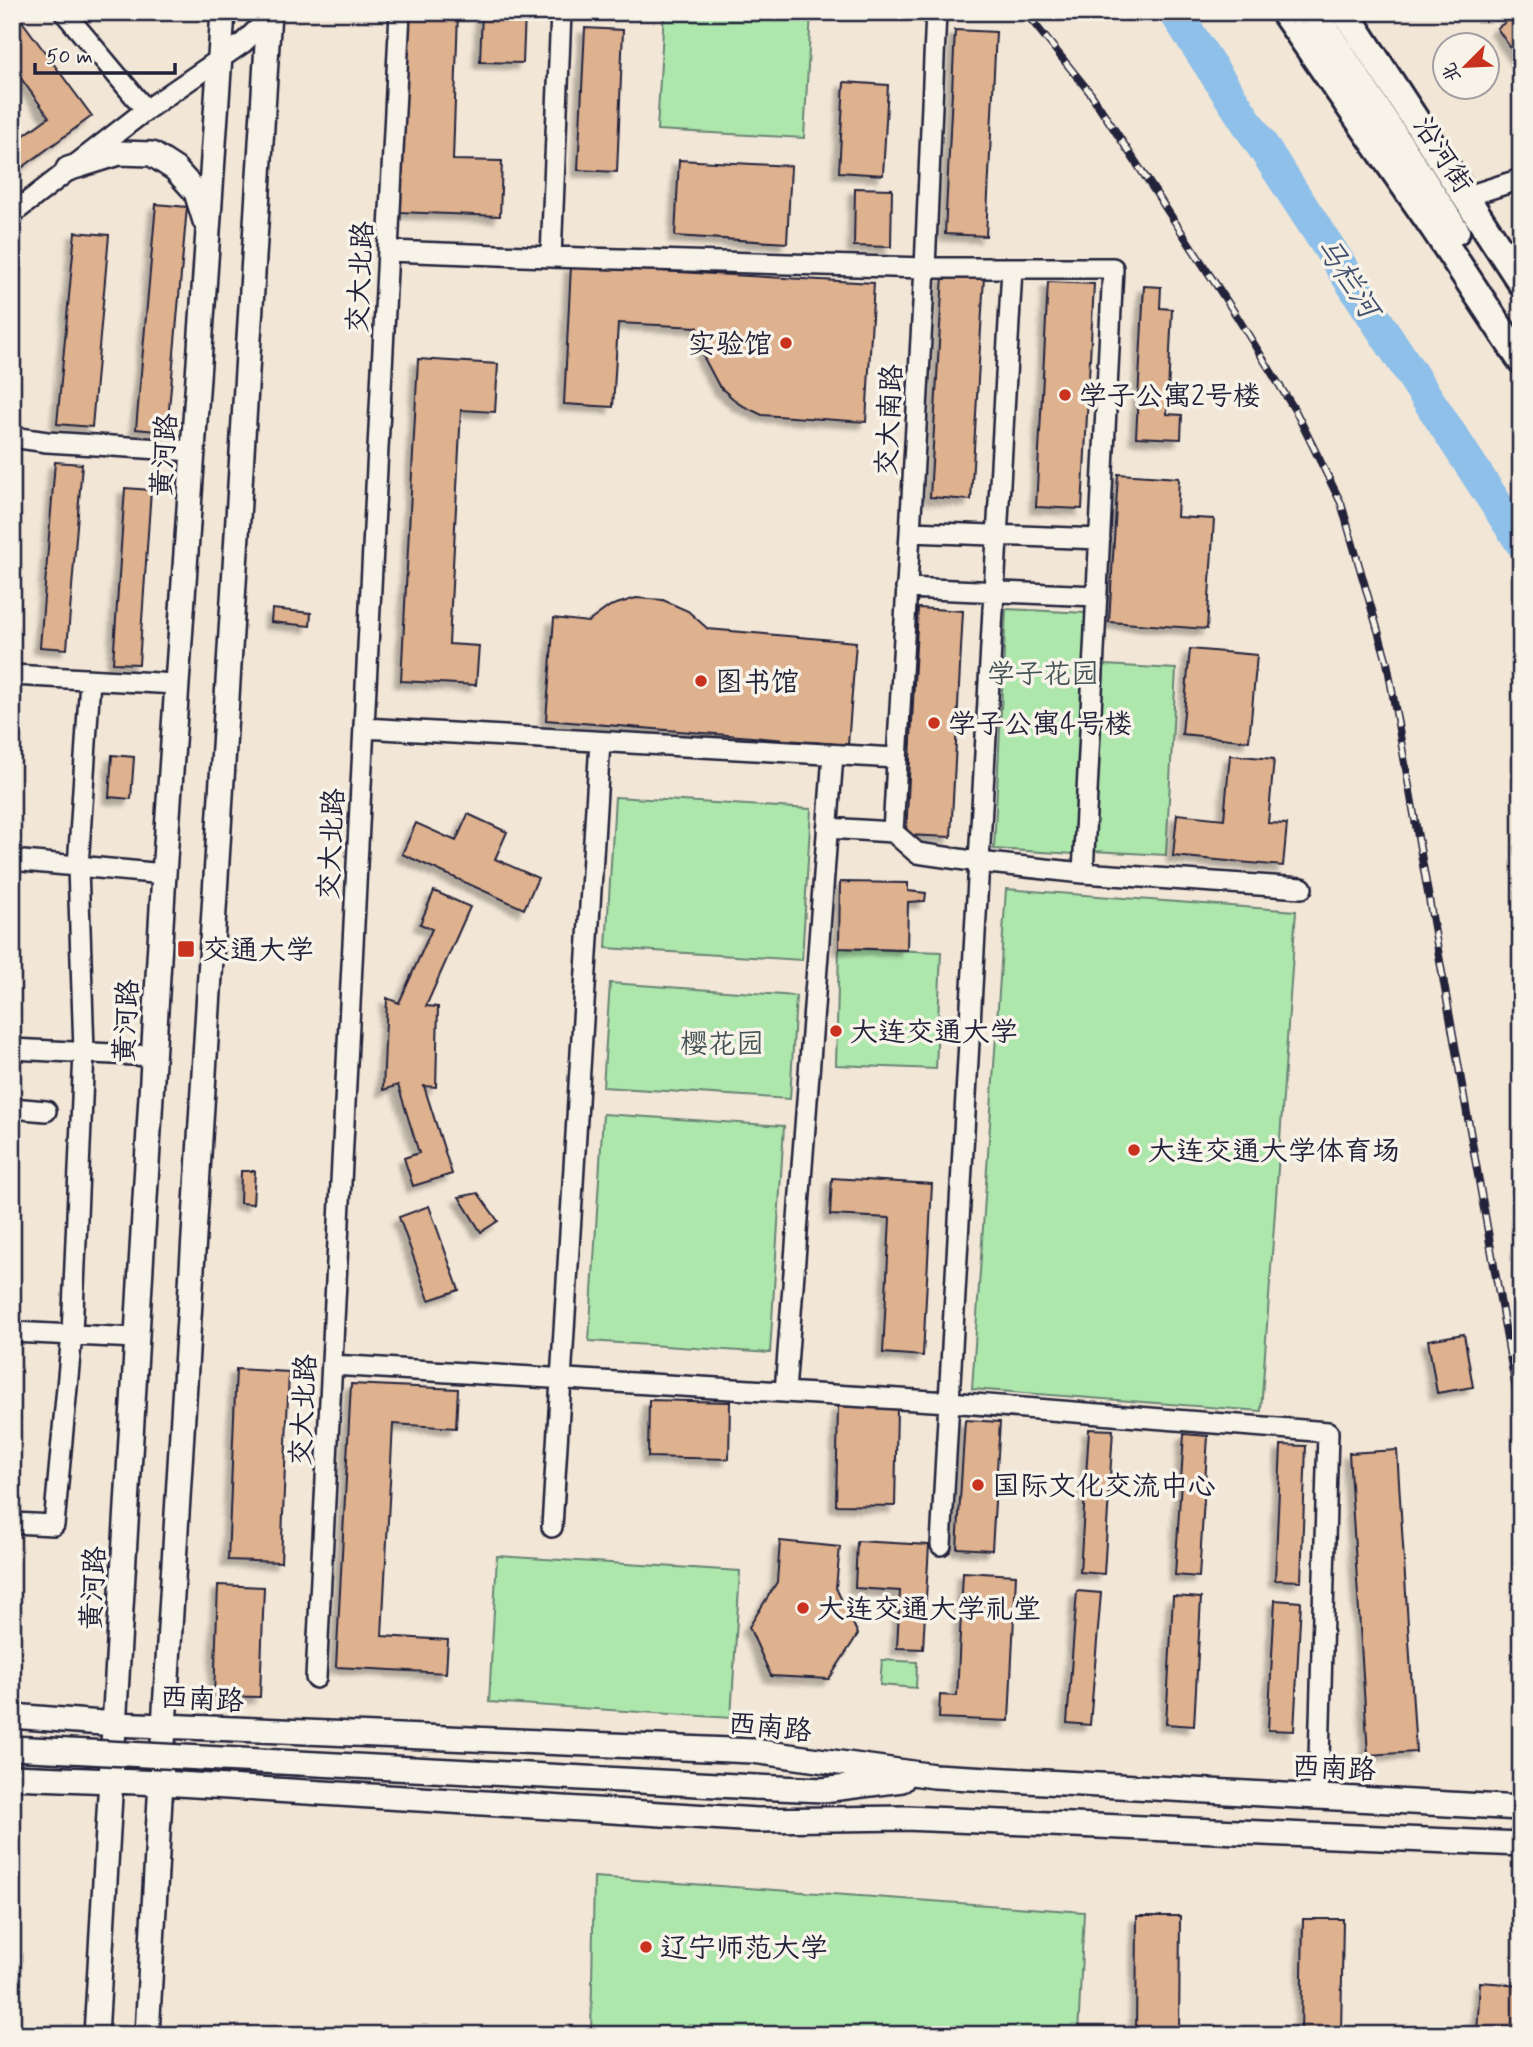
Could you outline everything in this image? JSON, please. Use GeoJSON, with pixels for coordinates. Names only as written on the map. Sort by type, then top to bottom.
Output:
{"type":"FeatureCollection","features":[{"type":"Feature","properties":{"kind":"highway"},"geometry":{"type":"LineString","coordinates":[[1284,12],[1521,360]]}},
{"type":"Feature","properties":{"kind":"highway","name":"沿河街"},"geometry":{"type":"LineString","coordinates":[[1314,12],[1521,330]]}},
{"type":"Feature","properties":{"kind":"highway","name":"沿河街"},"geometry":{"type":"LineString","coordinates":[[1345,12],[1521,282]]}},
{"type":"Feature","properties":{"kind":"highway"},"geometry":{"type":"LineString","coordinates":[[1363,12],[1521,271]]}},
{"type":"Feature","properties":{"kind":"main road","name":"黄河路"},"geometry":{"type":"LineString","coordinates":[[96,2035],[164,874],[223,12]]}},
{"type":"Feature","properties":{"kind":"main road"},"geometry":{"type":"LineString","coordinates":[[147,2035],[269,16]]}},
{"type":"Feature","properties":{"kind":"main road"},"geometry":{"type":"LineString","coordinates":[[68,169],[119,153],[152,154],[175,169],[196,192],[209,233]]}},
{"type":"Feature","properties":{"kind":"main road","name":"西南路"},"geometry":{"type":"LineString","coordinates":[[12,1716],[115,1724],[753,1752],[934,1776],[1521,1808]]}},
{"type":"Feature","properties":{"kind":"main road"},"geometry":{"type":"LineString","coordinates":[[12,1748],[823,1790],[934,1776]]}},
{"type":"Feature","properties":{"kind":"main road"},"geometry":{"type":"LineString","coordinates":[[12,1777],[162,1783],[757,1820],[927,1819],[1521,1844]]}},
{"type":"Feature","properties":{"kind":"main road"},"geometry":{"type":"LineString","coordinates":[[823,1790],[927,1819]]}},
{"type":"Feature","properties":{"kind":"street"},"geometry":{"type":"LineString","coordinates":[[64,12],[146,110]]}},
{"type":"Feature","properties":{"kind":"street","name":"交大北路"},"geometry":{"type":"LineString","coordinates":[[316,1678],[400,12]]}},
{"type":"Feature","properties":{"kind":"street"},"geometry":{"type":"LineString","coordinates":[[551,257],[561,12]]}},
{"type":"Feature","properties":{"kind":"street","name":"交大南路"},"geometry":{"type":"LineString","coordinates":[[893,832],[925,268],[936,12]]}},
{"type":"Feature","properties":{"kind":"street"},"geometry":{"type":"LineString","coordinates":[[12,214],[146,110],[243,43],[269,16]]}},
{"type":"Feature","properties":{"kind":"street"},"geometry":{"type":"LineString","coordinates":[[1474,194],[1521,179]]}},
{"type":"Feature","properties":{"kind":"street"},"geometry":{"type":"LineString","coordinates":[[388,251],[925,268],[1113,268],[1083,873]]}},
{"type":"Feature","properties":{"kind":"street"},"geometry":{"type":"LineString","coordinates":[[941,1545],[1013,268]]}},
{"type":"Feature","properties":{"kind":"street"},"geometry":{"type":"LineString","coordinates":[[12,437],[47,442],[193,451]]}},
{"type":"Feature","properties":{"kind":"street"},"geometry":{"type":"LineString","coordinates":[[909,532],[1100,538]]}},
{"type":"Feature","properties":{"kind":"street"},"geometry":{"type":"LineString","coordinates":[[906,588],[1097,596]]}},
{"type":"Feature","properties":{"kind":"street"},"geometry":{"type":"LineString","coordinates":[[12,675],[176,684]]}},
{"type":"Feature","properties":{"kind":"street"},"geometry":{"type":"LineString","coordinates":[[12,1523],[54,1525],[72,1334],[84,1052],[78,867],[90,680]]}},
{"type":"Feature","properties":{"kind":"street"},"geometry":{"type":"LineString","coordinates":[[364,728],[896,758]]}},
{"type":"Feature","properties":{"kind":"street"},"geometry":{"type":"LineString","coordinates":[[552,1527],[600,742]]}},
{"type":"Feature","properties":{"kind":"street"},"geometry":{"type":"LineString","coordinates":[[785,1392],[833,755]]}},
{"type":"Feature","properties":{"kind":"street"},"geometry":{"type":"LineString","coordinates":[[827,828],[893,832],[917,853],[979,862],[1083,873],[1302,888]]}},
{"type":"Feature","properties":{"kind":"street"},"geometry":{"type":"LineString","coordinates":[[12,860],[164,874]]}},
{"type":"Feature","properties":{"kind":"street"},"geometry":{"type":"LineString","coordinates":[[12,1049],[153,1056]]}},
{"type":"Feature","properties":{"kind":"street"},"geometry":{"type":"LineString","coordinates":[[12,1108],[46,1111]]}},
{"type":"Feature","properties":{"kind":"street"},"geometry":{"type":"LineString","coordinates":[[12,1332],[136,1338]]}},
{"type":"Feature","properties":{"kind":"street"},"geometry":{"type":"LineString","coordinates":[[332,1365],[949,1402],[1328,1432],[1318,1795]]}},
{"type":"Feature","properties":{"kind":"green space"},"geometry":{"type":"Polygon","coordinates":[[[664,12],[811,12],[804,138],[657,130],[664,12]]]}},
{"type":"Feature","properties":{"kind":"green space","name":"学子花园"},"geometry":{"type":"Polygon","coordinates":[[[1006,609],[1086,613],[1074,854],[994,849],[1006,609]]]}},
{"type":"Feature","properties":{"kind":"green space"},"geometry":{"type":"Polygon","coordinates":[[[1104,665],[1176,669],[1166,855],[1094,851],[1104,665]]]}},
{"type":"Feature","properties":{"kind":"green space"},"geometry":{"type":"Polygon","coordinates":[[[615,797],[811,809],[802,960],[606,948],[615,797]]]}},
{"type":"Feature","properties":{"kind":"green space","name":"大连交通大学体育场"},"geometry":{"type":"Polygon","coordinates":[[[1006,889],[1296,911],[1261,1411],[972,1389],[1006,889]]]}},
{"type":"Feature","properties":{"kind":"green space"},"geometry":{"type":"Polygon","coordinates":[[[839,948],[941,952],[936,1069],[836,1065],[839,948]]]}},
{"type":"Feature","properties":{"kind":"green space","name":"樱花园"},"geometry":{"type":"Polygon","coordinates":[[[610,983],[796,996],[790,1099],[603,1087],[610,983]]]}},
{"type":"Feature","properties":{"kind":"green space"},"geometry":{"type":"Polygon","coordinates":[[[603,1114],[784,1126],[770,1353],[589,1341],[603,1114]]]}},
{"type":"Feature","properties":{"kind":"green space"},"geometry":{"type":"Polygon","coordinates":[[[497,1556],[740,1571],[731,1718],[489,1702],[497,1556]]]}},
{"type":"Feature","properties":{"kind":"green space"},"geometry":{"type":"Polygon","coordinates":[[[882,1660],[917,1662],[916,1688],[880,1685],[882,1660]]]}},
{"type":"Feature","properties":{"kind":"green space"},"geometry":{"type":"Polygon","coordinates":[[[594,1877],[1084,1912],[1078,2035],[591,2035],[594,1877]]]}},
{"type":"Feature","properties":{"kind":"building"},"geometry":{"type":"Polygon","coordinates":[[[404,12],[458,12],[453,160],[502,161],[500,216],[398,212],[404,12]]]}},
{"type":"Feature","properties":{"kind":"building"},"geometry":{"type":"Polygon","coordinates":[[[482,12],[525,12],[523,63],[480,62],[482,12]]]}},
{"type":"Feature","properties":{"kind":"building"},"geometry":{"type":"Polygon","coordinates":[[[1521,12],[1521,63],[1502,32],[1497,28],[1521,12]]]}},
{"type":"Feature","properties":{"kind":"building"},"geometry":{"type":"Polygon","coordinates":[[[19,17],[92,116],[12,175],[12,144],[49,117],[12,66],[12,22],[19,17]]]}},
{"type":"Feature","properties":{"kind":"building"},"geometry":{"type":"Polygon","coordinates":[[[585,28],[623,30],[617,172],[578,170],[585,28]]]}},
{"type":"Feature","properties":{"kind":"building"},"geometry":{"type":"Polygon","coordinates":[[[955,30],[996,32],[986,236],[945,234],[955,30]]]}},
{"type":"Feature","properties":{"kind":"building"},"geometry":{"type":"Polygon","coordinates":[[[844,82],[888,85],[883,175],[839,172],[844,82]]]}},
{"type":"Feature","properties":{"kind":"building"},"geometry":{"type":"Polygon","coordinates":[[[679,160],[791,166],[787,243],[675,236],[679,160]]]}},
{"type":"Feature","properties":{"kind":"building"},"geometry":{"type":"Polygon","coordinates":[[[855,188],[892,189],[891,247],[854,246],[855,188]]]}},
{"type":"Feature","properties":{"kind":"building"},"geometry":{"type":"Polygon","coordinates":[[[156,204],[187,207],[167,432],[136,429],[156,204]]]}},
{"type":"Feature","properties":{"kind":"building"},"geometry":{"type":"Polygon","coordinates":[[[75,232],[109,235],[92,427],[57,424],[75,232]]]}},
{"type":"Feature","properties":{"kind":"building","name":"实验馆"},"geometry":{"type":"Polygon","coordinates":[[[571,266],[874,283],[866,422],[762,415],[739,404],[719,386],[704,358],[698,327],[618,323],[613,407],[564,404],[571,266]]]}},
{"type":"Feature","properties":{"kind":"building"},"geometry":{"type":"Polygon","coordinates":[[[943,275],[984,277],[971,500],[930,497],[943,275]]]}},
{"type":"Feature","properties":{"kind":"building","name":"学子公寓2号楼"},"geometry":{"type":"Polygon","coordinates":[[[1048,282],[1094,284],[1082,509],[1036,507],[1048,282]]]}},
{"type":"Feature","properties":{"kind":"building"},"geometry":{"type":"Polygon","coordinates":[[[1144,286],[1161,287],[1160,308],[1172,309],[1167,414],[1182,415],[1181,439],[1136,437],[1144,286]]]}},
{"type":"Feature","properties":{"kind":"building"},"geometry":{"type":"Polygon","coordinates":[[[418,359],[498,364],[495,412],[461,410],[449,644],[479,646],[476,685],[401,681],[418,359]]]}},
{"type":"Feature","properties":{"kind":"building"},"geometry":{"type":"Polygon","coordinates":[[[55,462],[82,464],[67,649],[40,647],[55,462]]]}},
{"type":"Feature","properties":{"kind":"building"},"geometry":{"type":"Polygon","coordinates":[[[1118,474],[1179,478],[1177,517],[1214,519],[1207,629],[1109,622],[1118,474]]]}},
{"type":"Feature","properties":{"kind":"building"},"geometry":{"type":"Polygon","coordinates":[[[125,488],[151,490],[139,664],[113,663],[125,488]]]}},
{"type":"Feature","properties":{"kind":"building","name":"图书馆"},"geometry":{"type":"Polygon","coordinates":[[[636,598],[663,600],[688,611],[708,629],[856,642],[848,745],[546,720],[554,618],[588,622],[610,606],[636,598]]]}},
{"type":"Feature","properties":{"kind":"building","name":"学子公寓4号楼"},"geometry":{"type":"Polygon","coordinates":[[[918,608],[963,611],[951,837],[906,835],[918,608]]]}},
{"type":"Feature","properties":{"kind":"building"},"geometry":{"type":"Polygon","coordinates":[[[272,609],[311,613],[310,626],[271,622],[272,609]]]}},
{"type":"Feature","properties":{"kind":"building"},"geometry":{"type":"Polygon","coordinates":[[[1190,649],[1257,655],[1249,741],[1182,734],[1190,649]]]}},
{"type":"Feature","properties":{"kind":"building"},"geometry":{"type":"Polygon","coordinates":[[[112,755],[134,757],[131,799],[109,797],[112,755]]]}},
{"type":"Feature","properties":{"kind":"building"},"geometry":{"type":"Polygon","coordinates":[[[1230,755],[1274,759],[1268,823],[1287,824],[1283,866],[1173,856],[1177,814],[1224,819],[1230,755]]]}},
{"type":"Feature","properties":{"kind":"building"},"geometry":{"type":"Polygon","coordinates":[[[468,814],[507,832],[495,859],[538,878],[524,909],[402,854],[416,823],[456,841],[468,814]]]}},
{"type":"Feature","properties":{"kind":"building"},"geometry":{"type":"Polygon","coordinates":[[[840,882],[908,883],[908,891],[926,893],[925,901],[908,902],[907,950],[839,948],[840,882]]]}},
{"type":"Feature","properties":{"kind":"building"},"geometry":{"type":"Polygon","coordinates":[[[434,891],[470,907],[426,1006],[438,1007],[436,1087],[424,1086],[452,1174],[413,1186],[404,1158],[419,1153],[398,1085],[383,1090],[387,998],[399,1003],[432,929],[420,924],[434,891]]]}},
{"type":"Feature","properties":{"kind":"building"},"geometry":{"type":"Polygon","coordinates":[[[241,1171],[255,1171],[253,1204],[240,1203],[241,1171]]]}},
{"type":"Feature","properties":{"kind":"building"},"geometry":{"type":"Polygon","coordinates":[[[832,1178],[932,1184],[923,1356],[883,1353],[890,1218],[830,1215],[832,1178]]]}},
{"type":"Feature","properties":{"kind":"building"},"geometry":{"type":"Polygon","coordinates":[[[478,1193],[498,1221],[481,1232],[459,1197],[478,1193]]]}},
{"type":"Feature","properties":{"kind":"building"},"geometry":{"type":"Polygon","coordinates":[[[429,1206],[459,1290],[429,1300],[399,1217],[429,1206]]]}},
{"type":"Feature","properties":{"kind":"building"},"geometry":{"type":"Polygon","coordinates":[[[1464,1334],[1473,1387],[1437,1393],[1428,1340],[1464,1334]]]}},
{"type":"Feature","properties":{"kind":"building"},"geometry":{"type":"Polygon","coordinates":[[[236,1369],[289,1372],[281,1562],[228,1560],[236,1369]]]}},
{"type":"Feature","properties":{"kind":"building"},"geometry":{"type":"Polygon","coordinates":[[[351,1384],[458,1389],[456,1428],[393,1424],[382,1636],[448,1640],[446,1673],[336,1667],[351,1384]]]}},
{"type":"Feature","properties":{"kind":"building"},"geometry":{"type":"Polygon","coordinates":[[[649,1400],[730,1402],[729,1459],[648,1457],[649,1400]]]}},
{"type":"Feature","properties":{"kind":"building"},"geometry":{"type":"Polygon","coordinates":[[[838,1406],[897,1408],[895,1506],[836,1505],[838,1406]]]}},
{"type":"Feature","properties":{"kind":"building","name":"国际文化交流中心"},"geometry":{"type":"Polygon","coordinates":[[[965,1420],[1000,1422],[992,1550],[957,1548],[965,1420]]]}},
{"type":"Feature","properties":{"kind":"building"},"geometry":{"type":"Polygon","coordinates":[[[1089,1429],[1113,1430],[1104,1574],[1080,1572],[1089,1429]]]}},
{"type":"Feature","properties":{"kind":"building"},"geometry":{"type":"Polygon","coordinates":[[[1184,1434],[1208,1436],[1199,1577],[1175,1575],[1184,1434]]]}},
{"type":"Feature","properties":{"kind":"building"},"geometry":{"type":"Polygon","coordinates":[[[1281,1445],[1306,1446],[1301,1581],[1275,1580],[1281,1445]]]}},
{"type":"Feature","properties":{"kind":"building"},"geometry":{"type":"Polygon","coordinates":[[[1397,1450],[1416,1752],[1368,1755],[1349,1453],[1397,1450]]]}},
{"type":"Feature","properties":{"kind":"building","name":"大连交通大学礼堂"},"geometry":{"type":"Polygon","coordinates":[[[780,1541],[840,1547],[836,1588],[858,1634],[829,1679],[771,1676],[749,1627],[777,1582],[780,1541]]]}},
{"type":"Feature","properties":{"kind":"building"},"geometry":{"type":"Polygon","coordinates":[[[857,1541],[929,1545],[923,1649],[897,1648],[900,1591],[855,1588],[857,1541]]]}},
{"type":"Feature","properties":{"kind":"building"},"geometry":{"type":"Polygon","coordinates":[[[963,1572],[1016,1575],[1009,1721],[939,1718],[940,1695],[957,1696],[963,1572]]]}},
{"type":"Feature","properties":{"kind":"building"},"geometry":{"type":"Polygon","coordinates":[[[218,1585],[264,1587],[260,1697],[214,1696],[218,1585]]]}},
{"type":"Feature","properties":{"kind":"building"},"geometry":{"type":"Polygon","coordinates":[[[1077,1591],[1101,1593],[1090,1725],[1067,1723],[1077,1591]]]}},
{"type":"Feature","properties":{"kind":"building"},"geometry":{"type":"Polygon","coordinates":[[[1173,1596],[1201,1598],[1194,1726],[1166,1724],[1173,1596]]]}},
{"type":"Feature","properties":{"kind":"building"},"geometry":{"type":"Polygon","coordinates":[[[1275,1600],[1301,1602],[1294,1731],[1268,1730],[1275,1600]]]}},
{"type":"Feature","properties":{"kind":"building"},"geometry":{"type":"Polygon","coordinates":[[[1137,1916],[1180,1916],[1179,2035],[1136,2035],[1137,1916]]]}},
{"type":"Feature","properties":{"kind":"building"},"geometry":{"type":"Polygon","coordinates":[[[1303,1919],[1343,1919],[1341,2035],[1301,2035],[1303,1919]]]}},
{"type":"Feature","properties":{"kind":"building"},"geometry":{"type":"Polygon","coordinates":[[[1480,1982],[1521,1985],[1521,2035],[1477,2035],[1480,1982]]]}},
{"type":"Feature","properties":{"kind":"waterway","name":"马栏河"},"geometry":{"type":"LineString","coordinates":[[1175,12],[1521,542]]}},
{"type":"Feature","properties":{"kind":"railway"},"geometry":{"type":"LineString","coordinates":[[1025,12],[1091,94],[1236,315],[1296,412],[1341,503],[1387,662],[1521,1418]]}},
{"type":"Feature","properties":{"kind":"place","name":"实验馆"},"geometry":{"type":"Point","coordinates":[786,343]}},
{"type":"Feature","properties":{"kind":"place","name":"学子公寓2号楼"},"geometry":{"type":"Point","coordinates":[1065,395]}},
{"type":"Feature","properties":{"kind":"place","name":"图书馆"},"geometry":{"type":"Point","coordinates":[701,681]}},
{"type":"Feature","properties":{"kind":"place","name":"学子公寓4号楼"},"geometry":{"type":"Point","coordinates":[934,723]}},
{"type":"Feature","properties":{"kind":"place","name":"交通大学"},"geometry":{"type":"Point","coordinates":[186,949]}},
{"type":"Feature","properties":{"kind":"place","name":"大连交通大学"},"geometry":{"type":"Point","coordinates":[836,1031]}},
{"type":"Feature","properties":{"kind":"place","name":"大连交通大学体育场"},"geometry":{"type":"Point","coordinates":[1134,1150]}},
{"type":"Feature","properties":{"kind":"place","name":"国际文化交流中心"},"geometry":{"type":"Point","coordinates":[978,1485]}},
{"type":"Feature","properties":{"kind":"place","name":"大连交通大学礼堂"},"geometry":{"type":"Point","coordinates":[803,1608]}},
{"type":"Feature","properties":{"kind":"place","name":"辽宁师范大学"},"geometry":{"type":"Point","coordinates":[646,1947]}}]}
